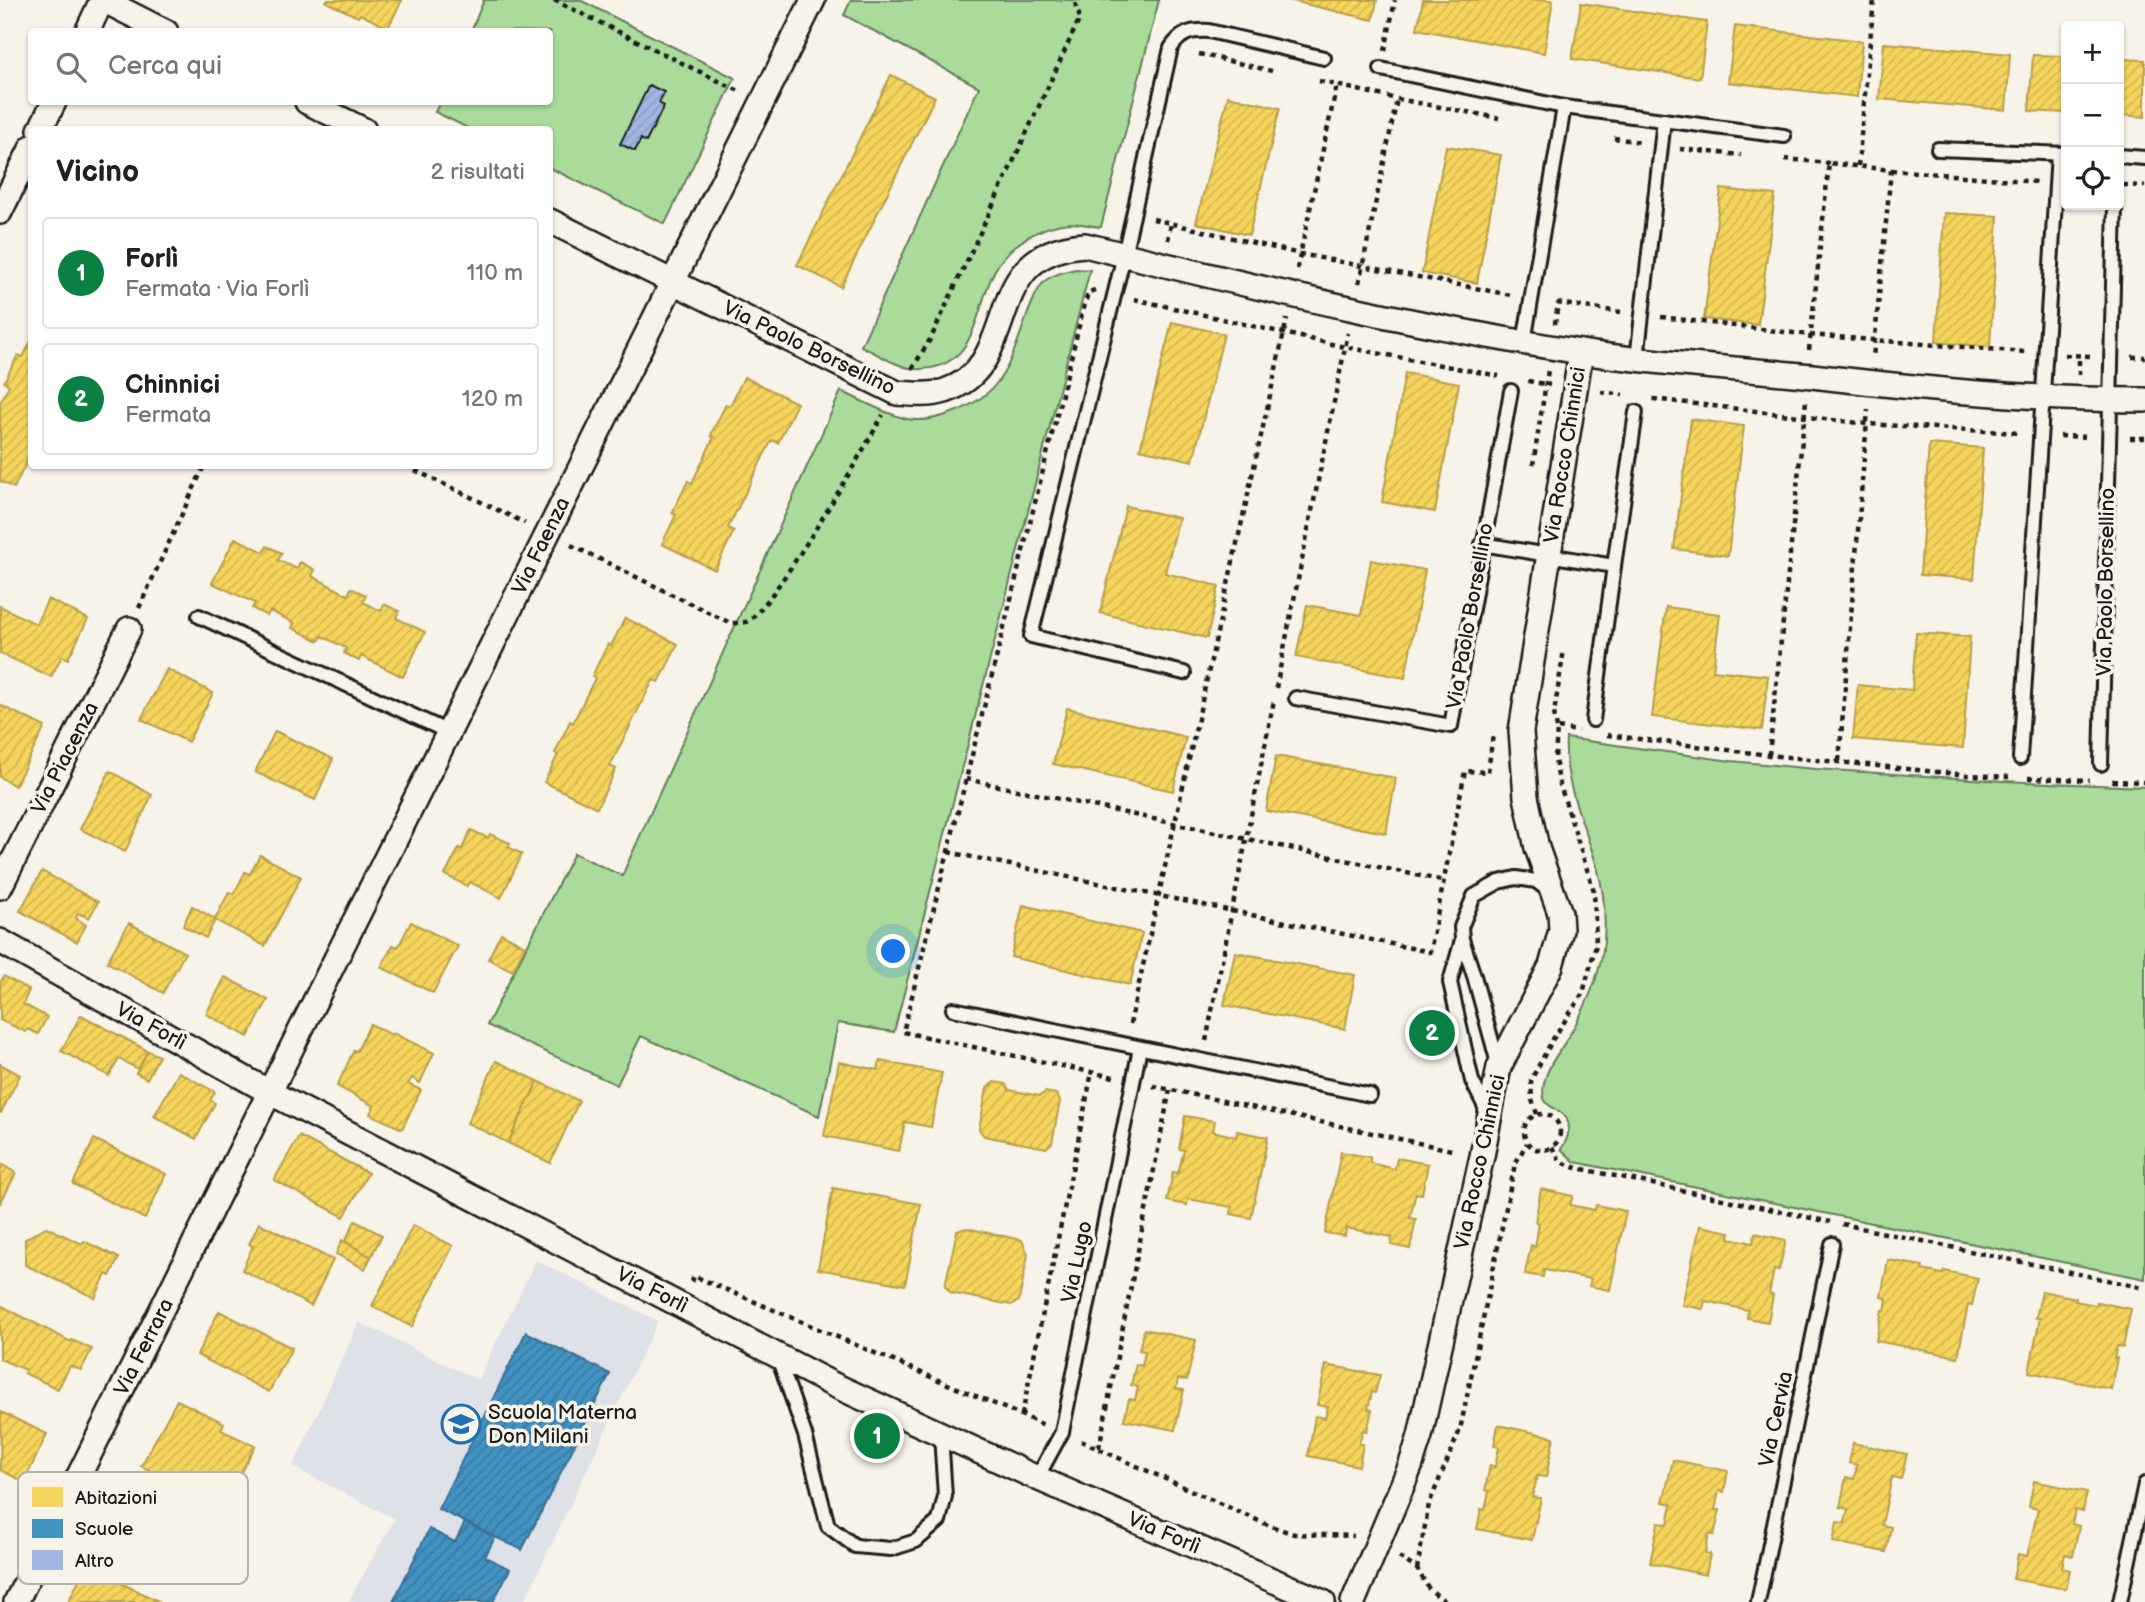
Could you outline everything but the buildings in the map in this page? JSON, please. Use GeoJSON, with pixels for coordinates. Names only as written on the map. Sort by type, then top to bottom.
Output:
{"type":"FeatureCollection","features":[{"type":"Feature","properties":{"kind":"street"},"geometry":{"type":"LineString","coordinates":[[89,28],[103,0],[158,28]]}},
{"type":"Feature","properties":{"kind":"street","name":"Via Faenza"},"geometry":{"type":"LineString","coordinates":[[271,1093],[813,0]]}},
{"type":"Feature","properties":{"kind":"street"},"geometry":{"type":"LineString","coordinates":[[42,126],[52,105]]}},
{"type":"Feature","properties":{"kind":"street"},"geometry":{"type":"LineString","coordinates":[[313,105],[356,126]]}},
{"type":"Feature","properties":{"kind":"street"},"geometry":{"type":"LineString","coordinates":[[0,212],[28,155]]}},
{"type":"Feature","properties":{"kind":"street","name":"Via Paolo Borsellino"},"geometry":{"type":"LineString","coordinates":[[553,222],[897,393],[924,395],[945,391],[964,382],[979,369],[1022,272],[1050,252],[1085,245],[1291,295],[1581,352],[1870,383],[2042,397],[2145,400]]}},
{"type":"Feature","properties":{"kind":"street","name":"Via Rocco Chinnici"},"geometry":{"type":"LineString","coordinates":[[1353,1602],[1410,1467],[1420,1436],[1499,1067],[1551,966],[1561,930],[1555,895],[1537,848],[1526,797],[1521,731],[1581,352]]}},
{"type":"Feature","properties":{"kind":"street","name":"Via Piacenza"},"geometry":{"type":"LineString","coordinates":[[0,887],[129,629]]}},
{"type":"Feature","properties":{"kind":"street","name":"Via Forlì"},"geometry":{"type":"LineString","coordinates":[[0,941],[271,1093],[778,1357],[889,1412],[1323,1602]]}},
{"type":"Feature","properties":{"kind":"street","name":"Via Ferrara"},"geometry":{"type":"LineString","coordinates":[[81,1472],[271,1093]]}},
{"type":"Feature","properties":{"kind":"street","name":"Via Ferrara"},"geometry":{"type":"LineString","coordinates":[[16,1602],[25,1584]]}},
{"type":"Feature","properties":{"kind":"lane"},"geometry":{"type":"LineString","coordinates":[[1184,673],[1031,636],[1124,255],[1171,48],[1184,33],[1195,30],[1324,58]]}},
{"type":"Feature","properties":{"kind":"lane"},"geometry":{"type":"LineString","coordinates":[[1381,69],[1564,107],[1784,136]]}},
{"type":"Feature","properties":{"kind":"lane"},"geometry":{"type":"LineString","coordinates":[[1524,342],[1564,107]]}},
{"type":"Feature","properties":{"kind":"lane"},"geometry":{"type":"LineString","coordinates":[[1637,359],[1664,120]]}},
{"type":"Feature","properties":{"kind":"lane"},"geometry":{"type":"LineString","coordinates":[[1938,149],[2061,154]]}},
{"type":"Feature","properties":{"kind":"lane"},"geometry":{"type":"LineString","coordinates":[[2124,156],[2145,158]]}},
{"type":"Feature","properties":{"kind":"lane"},"geometry":{"type":"LineString","coordinates":[[2020,758],[2056,182],[2061,159]]}},
{"type":"Feature","properties":{"kind":"lane","name":"Via Paolo Borsellino"},"geometry":{"type":"LineString","coordinates":[[2101,764],[2115,210]]}},
{"type":"Feature","properties":{"kind":"lane","name":"Via Paolo Borsellino"},"geometry":{"type":"LineString","coordinates":[[1296,698],[1451,726],[1511,391]]}},
{"type":"Feature","properties":{"kind":"lane"},"geometry":{"type":"LineString","coordinates":[[1594,727],[1636,412]]}},
{"type":"Feature","properties":{"kind":"lane"},"geometry":{"type":"LineString","coordinates":[[1482,544],[1549,557]]}},
{"type":"Feature","properties":{"kind":"lane","name":"Via Rocco Chinnici"},"geometry":{"type":"LineString","coordinates":[[1549,557],[1614,566]]}},
{"type":"Feature","properties":{"kind":"lane"},"geometry":{"type":"LineString","coordinates":[[199,616],[448,732]]}},
{"type":"Feature","properties":{"kind":"lane"},"geometry":{"type":"LineString","coordinates":[[1499,1067],[1462,939],[1461,927],[1474,896],[1499,882],[1516,878],[1536,881],[1555,895]]}},
{"type":"Feature","properties":{"kind":"lane"},"geometry":{"type":"LineString","coordinates":[[1462,939],[1450,982],[1472,1081],[1490,1118]]}},
{"type":"Feature","properties":{"kind":"lane"},"geometry":{"type":"LineString","coordinates":[[953,1009],[1370,1095]]}},
{"type":"Feature","properties":{"kind":"lane","name":"Via Lugo"},"geometry":{"type":"LineString","coordinates":[[1037,1478],[1062,1432],[1140,1048]]}},
{"type":"Feature","properties":{"kind":"lane","name":"Via Cervia"},"geometry":{"type":"LineString","coordinates":[[1758,1602],[1832,1244]]}},
{"type":"Feature","properties":{"kind":"lane"},"geometry":{"type":"LineString","coordinates":[[778,1357],[804,1435],[828,1526],[855,1546],[891,1549],[916,1541],[939,1521],[945,1496],[941,1435]]}},
{"type":"Feature","properties":{"kind":"lane"},"geometry":{"type":"LineString","coordinates":[[2120,1602],[2145,1484]]}},
{"type":"Feature","properties":{"kind":"path"},"geometry":{"type":"LineString","coordinates":[[554,0],[762,103]]}},
{"type":"Feature","properties":{"kind":"path"},"geometry":{"type":"LineString","coordinates":[[412,469],[730,623],[747,622],[764,607],[824,516],[931,338],[1080,18],[1074,0]]}},
{"type":"Feature","properties":{"kind":"path"},"geometry":{"type":"LineString","coordinates":[[1858,166],[1874,0]]}},
{"type":"Feature","properties":{"kind":"path"},"geometry":{"type":"LineString","coordinates":[[1126,1045],[1337,85]]}},
{"type":"Feature","properties":{"kind":"path"},"geometry":{"type":"LineString","coordinates":[[1202,1060],[1397,99]]}},
{"type":"Feature","properties":{"kind":"path"},"geometry":{"type":"LineString","coordinates":[[1769,755],[1829,163],[2056,182]]}},
{"type":"Feature","properties":{"kind":"path"},"geometry":{"type":"LineString","coordinates":[[1839,761],[1870,383],[1891,170]]}},
{"type":"Feature","properties":{"kind":"path"},"geometry":{"type":"LineString","coordinates":[[2124,185],[2145,186]]}},
{"type":"Feature","properties":{"kind":"path"},"geometry":{"type":"LineString","coordinates":[[1503,377],[1283,334],[1093,289],[1089,292],[903,1032],[1515,1164]]}},
{"type":"Feature","properties":{"kind":"path"},"geometry":{"type":"LineString","coordinates":[[1532,474],[1558,303]]}},
{"type":"Feature","properties":{"kind":"path"},"geometry":{"type":"LineString","coordinates":[[1526,381],[1629,396]]}},
{"type":"Feature","properties":{"kind":"path"},"geometry":{"type":"LineString","coordinates":[[1642,397],[1867,424],[2040,435],[2145,438]]}},
{"type":"Feature","properties":{"kind":"path"},"geometry":{"type":"LineString","coordinates":[[129,629],[203,469]]}},
{"type":"Feature","properties":{"kind":"path"},"geometry":{"type":"LineString","coordinates":[[948,852],[1430,952],[1465,771],[1488,772],[1493,727]]}},
{"type":"Feature","properties":{"kind":"path"},"geometry":{"type":"LineString","coordinates":[[1594,727],[1769,755],[1967,775],[2091,780]]}},
{"type":"Feature","properties":{"kind":"path"},"geometry":{"type":"LineString","coordinates":[[1537,1114],[1532,1100],[1531,1080],[1553,1039],[1583,993],[1596,945],[1594,891],[1559,782],[1555,759],[1558,728],[1583,732]]}},
{"type":"Feature","properties":{"kind":"path"},"geometry":{"type":"LineString","coordinates":[[966,779],[1445,881]]}},
{"type":"Feature","properties":{"kind":"path"},"geometry":{"type":"LineString","coordinates":[[2105,781],[2145,782]]}},
{"type":"Feature","properties":{"kind":"path"},"geometry":{"type":"LineString","coordinates":[[1022,1415],[1092,1072]]}},
{"type":"Feature","properties":{"kind":"path"},"geometry":{"type":"LineString","coordinates":[[1099,1448],[1170,1089]]}},
{"type":"Feature","properties":{"kind":"path"},"geometry":{"type":"LineString","coordinates":[[1537,1114],[1547,1114],[1556,1120],[1560,1129],[1559,1139],[1552,1147],[1539,1150],[1527,1143],[1523,1132],[1527,1121],[1537,1114]]}},
{"type":"Feature","properties":{"kind":"path"},"geometry":{"type":"LineString","coordinates":[[1417,1569],[1429,1504],[1460,1430],[1515,1164],[1527,1143]]}},
{"type":"Feature","properties":{"kind":"shaded area","name":"Scuola Materna Don Milani"},"geometry":{"type":"Polygon","coordinates":[[[536,1260],[658,1321],[524,1602],[348,1602],[395,1519],[293,1467],[359,1322],[478,1380],[536,1260]]]}},
{"type":"Feature","properties":{"kind":"green space"},"geometry":{"type":"Polygon","coordinates":[[[484,0],[580,0],[735,78],[665,224],[553,169],[553,126],[464,126],[435,112],[438,105],[553,105],[553,28],[472,28],[484,0]]]}},
{"type":"Feature","properties":{"kind":"green space"},"geometry":{"type":"Polygon","coordinates":[[[851,0],[1159,0],[1101,227],[1073,223],[1058,225],[1036,232],[1017,244],[995,270],[974,328],[959,354],[947,363],[931,368],[901,366],[861,346],[979,87],[844,15],[851,0]]]}},
{"type":"Feature","properties":{"kind":"green space"},"geometry":{"type":"Polygon","coordinates":[[[1076,269],[1090,270],[894,1032],[838,1023],[819,1116],[641,1036],[617,1085],[487,1025],[574,853],[622,876],[841,391],[885,412],[913,420],[939,417],[970,405],[995,386],[1003,374],[1043,283],[1057,274],[1076,269]]]}},
{"type":"Feature","properties":{"kind":"green space"},"geometry":{"type":"Polygon","coordinates":[[[1566,738],[1731,761],[1816,769],[2145,787],[2145,1279],[1575,1162],[1561,1149],[1568,1135],[1569,1125],[1560,1112],[1545,1101],[1544,1083],[1551,1064],[1592,990],[1600,966],[1605,922],[1599,876],[1571,788],[1566,738]]]}},
{"type":"Feature","properties":{"kind":"place","name":"Chinnici"},"geometry":{"type":"Point","coordinates":[1432,1033]}},
{"type":"Feature","properties":{"kind":"place","name":"Scuola Materna Don Milani"},"geometry":{"type":"Point","coordinates":[461,1424]}},
{"type":"Feature","properties":{"kind":"place","name":"Forlì"},"geometry":{"type":"Point","coordinates":[877,1436]}}]}
